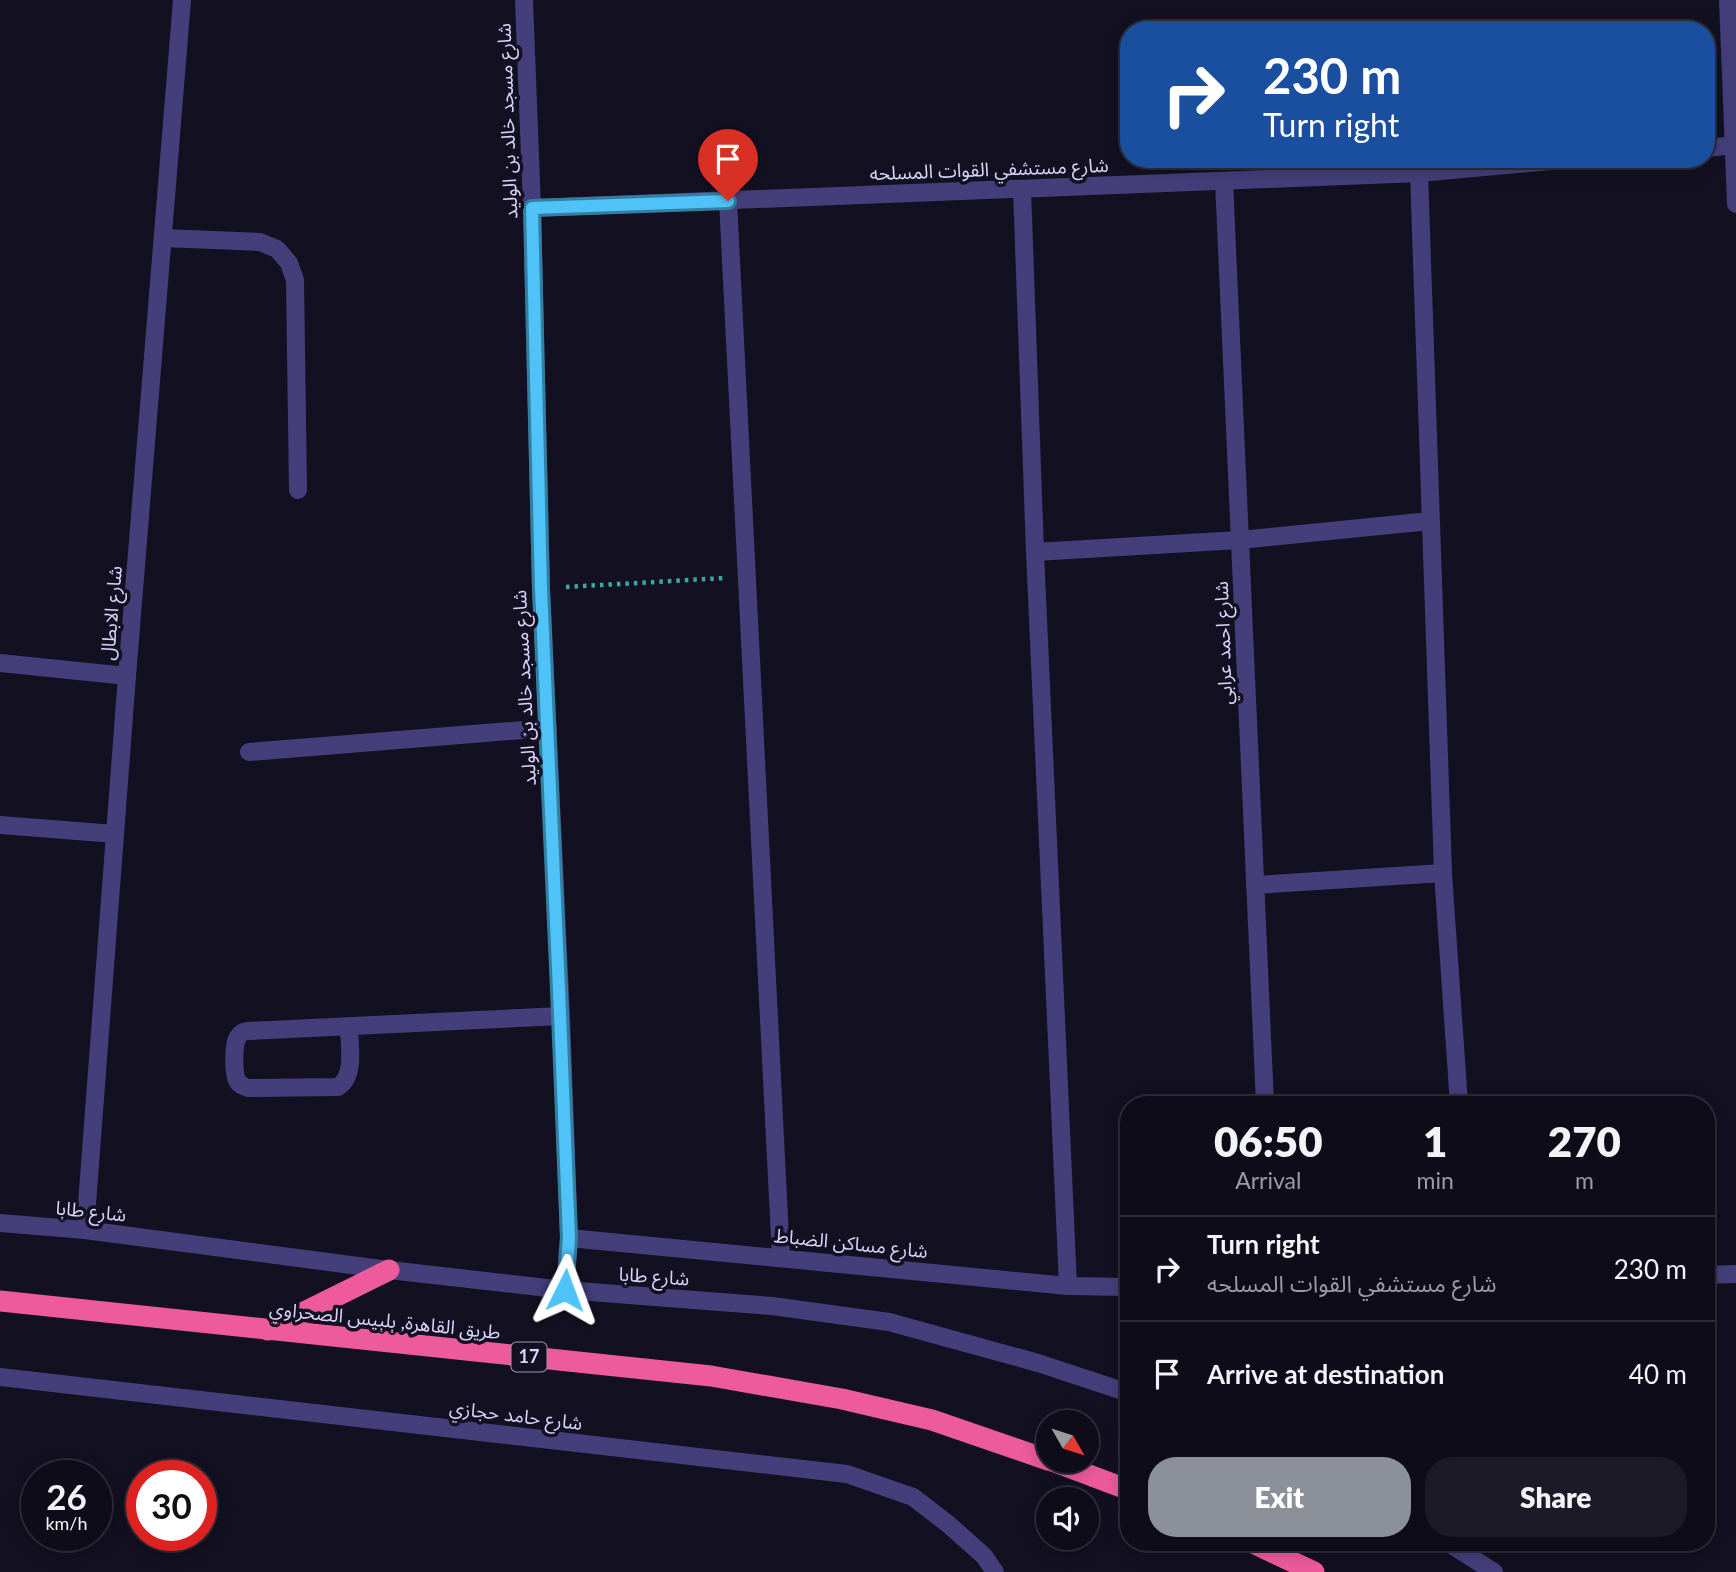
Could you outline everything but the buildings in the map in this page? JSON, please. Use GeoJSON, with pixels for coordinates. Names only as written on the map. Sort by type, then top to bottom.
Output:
{"type":"FeatureCollection","features":[{"type":"Feature","properties":{"kind":"highway"},"geometry":{"type":"LineString","coordinates":[[267,1331],[389,1270]]}},
{"type":"Feature","properties":{"kind":"highway","name":"طريق القاهرة, بلبيس الصحراوي"},"geometry":{"type":"LineString","coordinates":[[0,1301],[711,1376],[842,1399],[932,1420],[1036,1456]]}},
{"type":"Feature","properties":{"kind":"highway","name":"طريق القاهرة, بلبيس الصحراوي"},"geometry":{"type":"LineString","coordinates":[[1085,1474],[1120,1487]]}},
{"type":"Feature","properties":{"kind":"highway"},"geometry":{"type":"LineString","coordinates":[[1270,1551],[1314,1572]]}},
{"type":"Feature","properties":{"kind":"street","name":"شارع الابطال"},"geometry":{"type":"LineString","coordinates":[[85,1230],[182,0]]}},
{"type":"Feature","properties":{"kind":"street","name":"شارع مسجد خالد بن الوليد"},"geometry":{"type":"LineString","coordinates":[[524,0],[541,589],[569,1238],[565,1290]]}},
{"type":"Feature","properties":{"kind":"street"},"geometry":{"type":"LineString","coordinates":[[1728,0],[1736,204]]}},
{"type":"Feature","properties":{"kind":"street"},"geometry":{"type":"LineString","coordinates":[[1715,147],[1735,145]]}},
{"type":"Feature","properties":{"kind":"street","name":"شارع مستشفي القوات المسلحه"},"geometry":{"type":"LineString","coordinates":[[532,208],[1419,173],[1474,168]]}},
{"type":"Feature","properties":{"kind":"street"},"geometry":{"type":"LineString","coordinates":[[1419,173],[1443,873],[1459,1096]]}},
{"type":"Feature","properties":{"kind":"street","name":"شارع احمد عرابي"},"geometry":{"type":"LineString","coordinates":[[1224,181],[1265,1096]]}},
{"type":"Feature","properties":{"kind":"street"},"geometry":{"type":"LineString","coordinates":[[1022,189],[1035,552],[1068,1286]]}},
{"type":"Feature","properties":{"kind":"street"},"geometry":{"type":"LineString","coordinates":[[728,201],[781,1258]]}},
{"type":"Feature","properties":{"kind":"street"},"geometry":{"type":"LineString","coordinates":[[163,238],[260,242],[277,249],[289,263],[295,279],[298,490]]}},
{"type":"Feature","properties":{"kind":"street"},"geometry":{"type":"LineString","coordinates":[[1035,552],[1240,540],[1430,521]]}},
{"type":"Feature","properties":{"kind":"street"},"geometry":{"type":"LineString","coordinates":[[0,663],[127,676]]}},
{"type":"Feature","properties":{"kind":"street"},"geometry":{"type":"LineString","coordinates":[[249,752],[548,728]]}},
{"type":"Feature","properties":{"kind":"street"},"geometry":{"type":"LineString","coordinates":[[0,825],[115,834]]}},
{"type":"Feature","properties":{"kind":"street"},"geometry":{"type":"LineString","coordinates":[[1255,885],[1443,873]]}},
{"type":"Feature","properties":{"kind":"street"},"geometry":{"type":"LineString","coordinates":[[349,1026],[350,1072],[338,1087],[248,1088],[238,1082],[235,1044],[237,1037],[248,1031],[349,1026],[561,1016]]}},
{"type":"Feature","properties":{"kind":"street","name":"شارع طابا"},"geometry":{"type":"LineString","coordinates":[[0,1223],[85,1230],[565,1290],[772,1306],[889,1322],[1038,1363],[1120,1390]]}},
{"type":"Feature","properties":{"kind":"street","name":"شارع مساكن الضباط"},"geometry":{"type":"LineString","coordinates":[[569,1238],[1068,1286],[1120,1287]]}},
{"type":"Feature","properties":{"kind":"street"},"geometry":{"type":"LineString","coordinates":[[1715,1275],[1736,1274]]}},
{"type":"Feature","properties":{"kind":"street","name":"شارع حامد حجازي"},"geometry":{"type":"LineString","coordinates":[[0,1377],[847,1474],[913,1497],[984,1556],[995,1572]]}},
{"type":"Feature","properties":{"kind":"street"},"geometry":{"type":"LineString","coordinates":[[1461,1551],[1494,1572]]}},
{"type":"Feature","properties":{"kind":"path"},"geometry":{"type":"LineString","coordinates":[[541,589],[747,577]]}},
{"type":"Feature","properties":{"kind":"route"},"geometry":{"type":"LineString","coordinates":[[565,1290],[569,1238],[541,589],[532,208],[728,201]]}}]}
